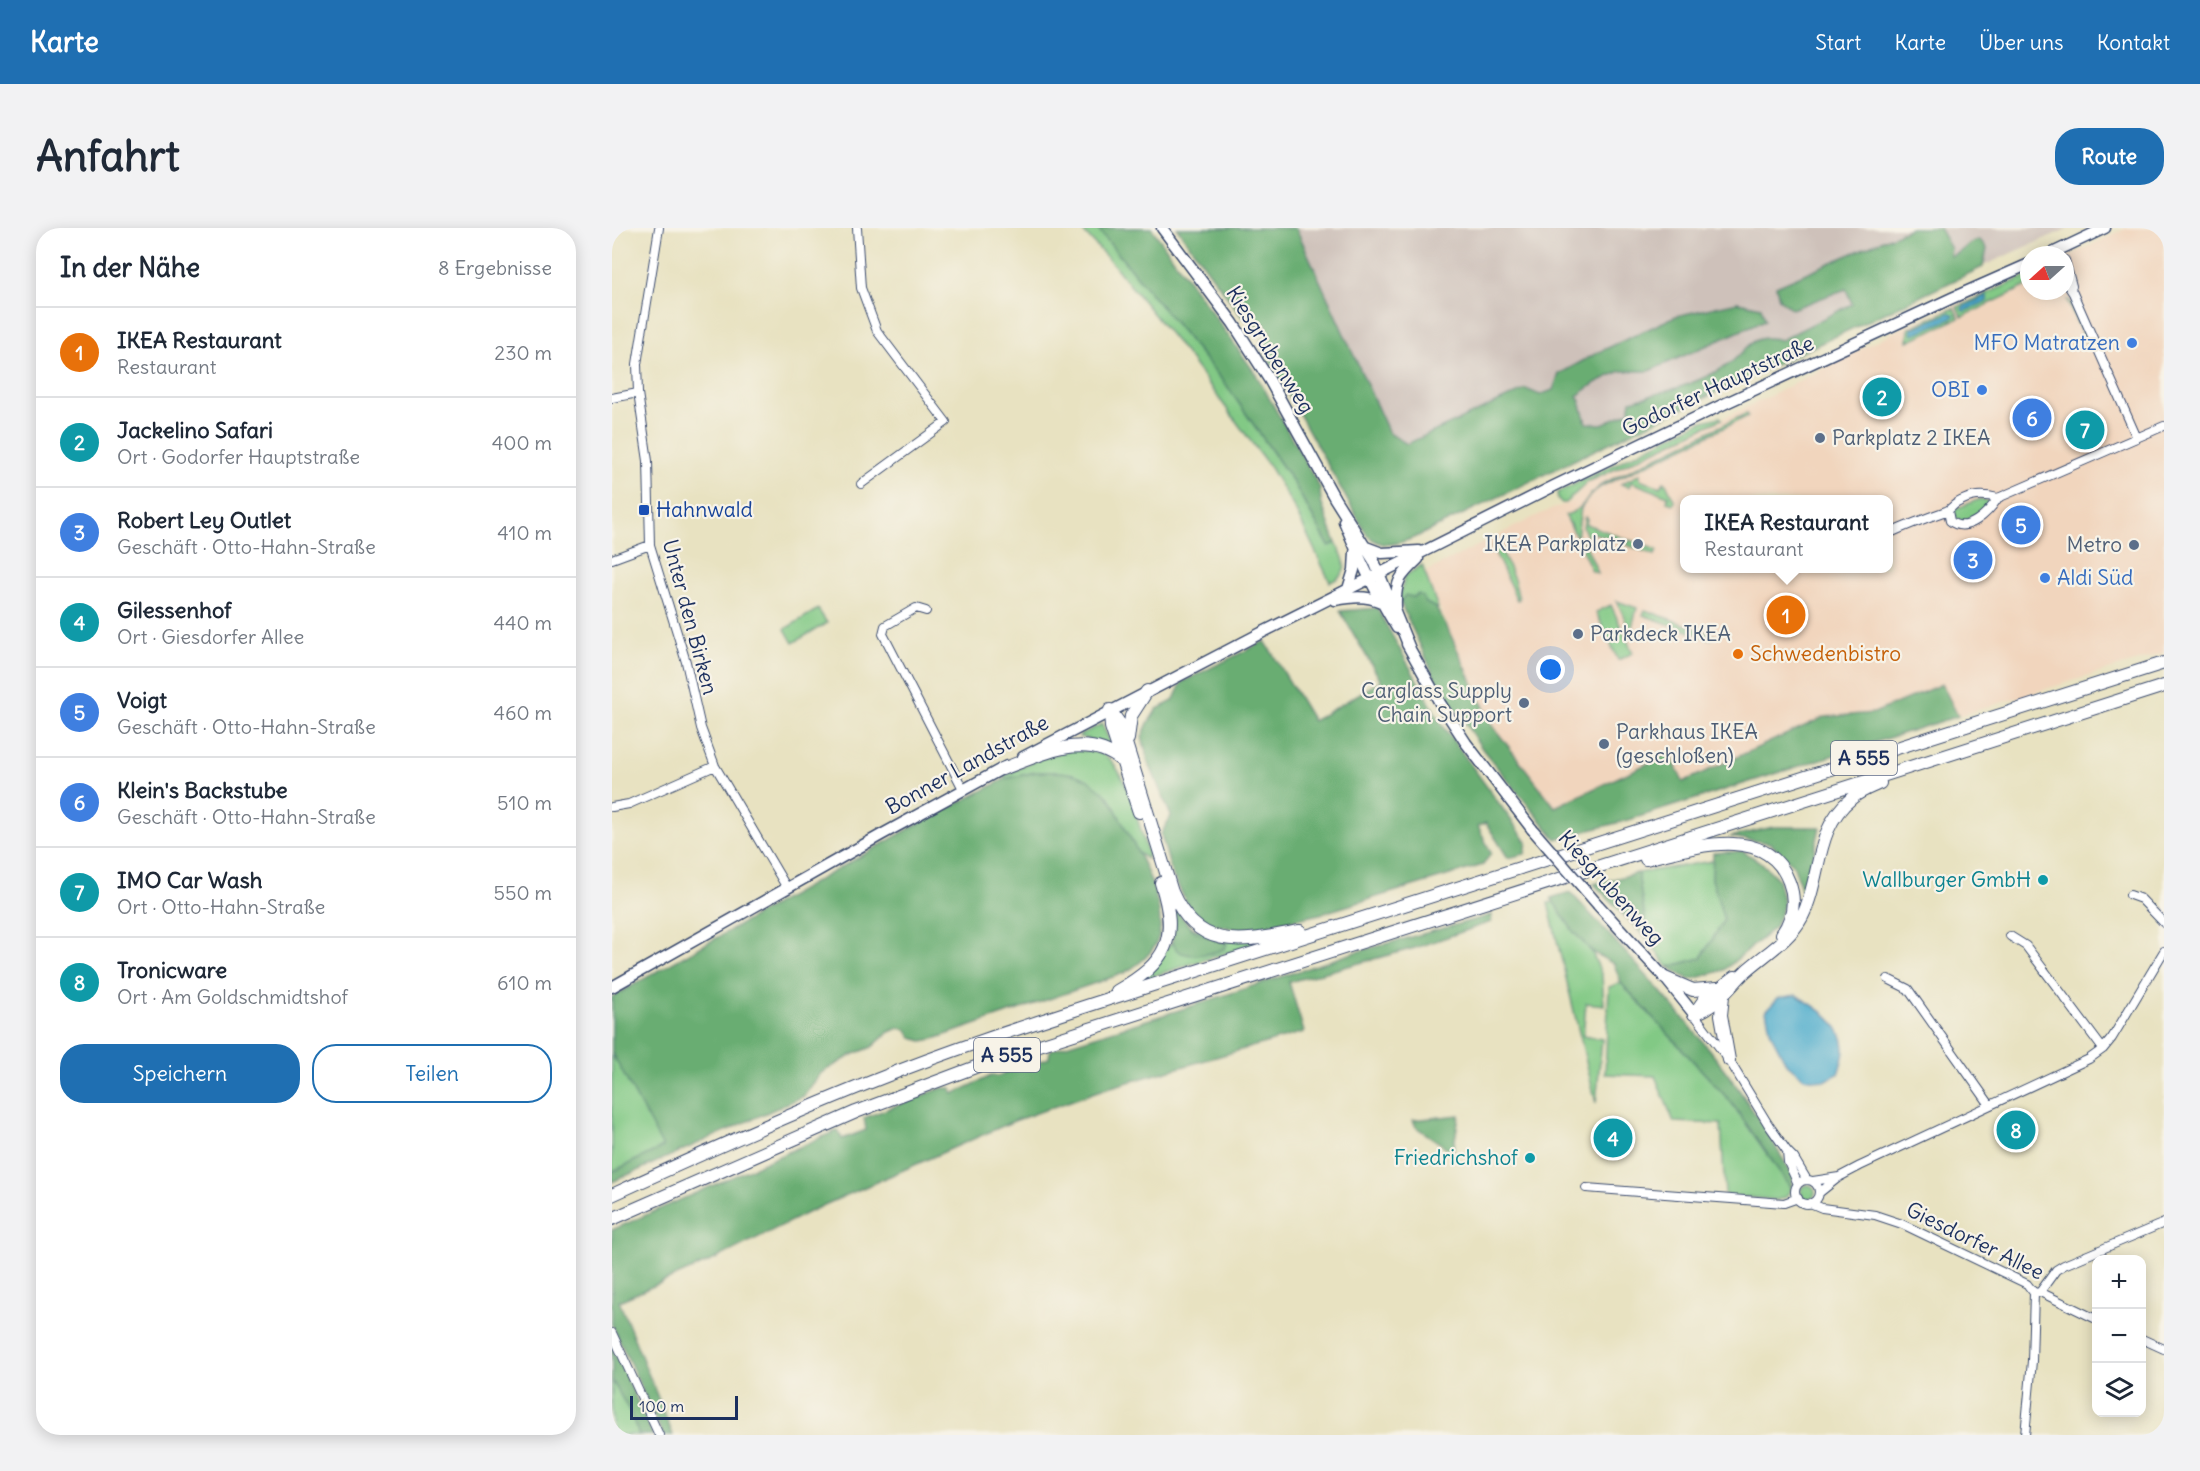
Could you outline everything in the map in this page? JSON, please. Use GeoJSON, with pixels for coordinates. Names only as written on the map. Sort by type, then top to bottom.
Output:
{"type":"FeatureCollection","features":[{"type":"Feature","properties":{"kind":"highway","name":"A 555"},"geometry":{"type":"LineString","coordinates":[[612,1195],[874,1080],[961,1048],[2164,663]]}},
{"type":"Feature","properties":{"kind":"highway","name":"A 555"},"geometry":{"type":"LineString","coordinates":[[612,1219],[856,1112],[1002,1057],[2164,686]]}},
{"type":"Feature","properties":{"kind":"highway"},"geometry":{"type":"LineString","coordinates":[[1129,749],[1127,734],[1131,716],[1148,691]]}},
{"type":"Feature","properties":{"kind":"highway"},"geometry":{"type":"LineString","coordinates":[[1110,710],[1120,724],[1129,749],[1172,892],[1185,916],[1203,932],[1224,939],[1252,939],[1363,918]]}},
{"type":"Feature","properties":{"kind":"highway"},"geometry":{"type":"LineString","coordinates":[[1096,1003],[1148,971],[1160,956],[1168,939],[1170,920],[1166,898],[1111,727],[1110,710]]}},
{"type":"Feature","properties":{"kind":"highway"},"geometry":{"type":"LineString","coordinates":[[1002,769],[1058,750],[1085,744],[1105,749],[1123,762]]}},
{"type":"Feature","properties":{"kind":"highway"},"geometry":{"type":"LineString","coordinates":[[1694,1014],[1709,1007],[1720,992],[1786,938],[1801,920],[1811,897],[1822,843],[1831,822],[1841,808],[1854,796],[1911,767]]}},
{"type":"Feature","properties":{"kind":"highway"},"geometry":{"type":"LineString","coordinates":[[1597,867],[1710,845],[1743,844],[1765,852],[1786,874],[1793,902],[1789,923],[1770,951]]}},
{"type":"Feature","properties":{"kind":"highway"},"geometry":{"type":"LineString","coordinates":[[1665,978],[1693,990],[1720,992]]}},
{"type":"Feature","properties":{"kind":"highway"},"geometry":{"type":"LineString","coordinates":[[1720,992],[1720,1015],[1729,1060]]}},
{"type":"Feature","properties":{"kind":"main road","name":"Kiesgrubenweg"},"geometry":{"type":"LineString","coordinates":[[1162,228],[1239,333],[1270,381],[1335,499],[1374,576],[1397,614],[1410,649]]}},
{"type":"Feature","properties":{"kind":"main road"},"geometry":{"type":"LineString","coordinates":[[2074,248],[2105,228]]}},
{"type":"Feature","properties":{"kind":"main road","name":"Godorfer Hauptstraße"},"geometry":{"type":"LineString","coordinates":[[1374,576],[1726,403],[2020,268]]}},
{"type":"Feature","properties":{"kind":"main road"},"geometry":{"type":"LineString","coordinates":[[1348,590],[1361,549],[1382,553],[1426,550]]}},
{"type":"Feature","properties":{"kind":"main road","name":"Godorfer Hauptstraße"},"geometry":{"type":"LineString","coordinates":[[1397,614],[1395,591],[1398,579],[1426,550]]}},
{"type":"Feature","properties":{"kind":"main road","name":"Kiesgrubenweg"},"geometry":{"type":"LineString","coordinates":[[1374,576],[1381,602],[1466,743],[1532,829],[1665,978],[1694,1014]]}},
{"type":"Feature","properties":{"kind":"main road","name":"Bonner Landstraße"},"geometry":{"type":"LineString","coordinates":[[612,987],[963,789],[1110,710],[1374,576]]}},
{"type":"Feature","properties":{"kind":"main road"},"geometry":{"type":"LineString","coordinates":[[1325,602],[1359,596],[1381,602]]}},
{"type":"Feature","properties":{"kind":"street","name":"Unter den Birken"},"geometry":{"type":"LineString","coordinates":[[659,228],[637,364],[638,393],[648,461],[650,545],[686,662],[704,738],[715,766],[787,888]]}},
{"type":"Feature","properties":{"kind":"street"},"geometry":{"type":"LineString","coordinates":[[857,228],[861,288],[877,331],[946,422],[861,484]]}},
{"type":"Feature","properties":{"kind":"street"},"geometry":{"type":"LineString","coordinates":[[2074,294],[2137,438]]}},
{"type":"Feature","properties":{"kind":"street"},"geometry":{"type":"LineString","coordinates":[[612,398],[638,393]]}},
{"type":"Feature","properties":{"kind":"street"},"geometry":{"type":"LineString","coordinates":[[1948,511],[1950,521],[1958,526],[1964,525],[1986,514],[1998,498],[2164,426]]}},
{"type":"Feature","properties":{"kind":"street"},"geometry":{"type":"LineString","coordinates":[[1893,531],[1938,512],[1948,511],[1956,503],[1971,497],[1986,495],[1998,498]]}},
{"type":"Feature","properties":{"kind":"street"},"geometry":{"type":"LineString","coordinates":[[612,559],[650,545]]}},
{"type":"Feature","properties":{"kind":"street"},"geometry":{"type":"LineString","coordinates":[[926,610],[916,608],[885,626],[883,634],[963,789]]}},
{"type":"Feature","properties":{"kind":"street"},"geometry":{"type":"LineString","coordinates":[[612,807],[628,804],[715,766]]}},
{"type":"Feature","properties":{"kind":"street"},"geometry":{"type":"LineString","coordinates":[[2130,895],[2141,899],[2164,923]]}},
{"type":"Feature","properties":{"kind":"street"},"geometry":{"type":"LineString","coordinates":[[2010,936],[2026,946],[2103,1049]]}},
{"type":"Feature","properties":{"kind":"street"},"geometry":{"type":"LineString","coordinates":[[1839,1177],[1798,1184],[1796,1192],[1798,1198],[1804,1203],[1810,1203],[1839,1177],[2088,1059],[2103,1049],[2112,1038],[2164,951]]}},
{"type":"Feature","properties":{"kind":"street"},"geometry":{"type":"LineString","coordinates":[[1888,979],[1908,989],[1990,1105]]}},
{"type":"Feature","properties":{"kind":"street","name":"Kiesgrubenweg"},"geometry":{"type":"LineString","coordinates":[[1694,1014],[1729,1060],[1787,1151],[1810,1181]]}},
{"type":"Feature","properties":{"kind":"street","name":"Kiesgrubenweg"},"geometry":{"type":"LineString","coordinates":[[1787,1151],[1788,1162],[1798,1184]]}},
{"type":"Feature","properties":{"kind":"street"},"geometry":{"type":"LineString","coordinates":[[1810,1181],[1817,1186],[1819,1194],[1826,1203],[1834,1209]]}},
{"type":"Feature","properties":{"kind":"street"},"geometry":{"type":"LineString","coordinates":[[1586,1188],[1784,1203],[1798,1198]]}},
{"type":"Feature","properties":{"kind":"street","name":"Giesdorfer Allee"},"geometry":{"type":"LineString","coordinates":[[1810,1203],[1875,1215],[1902,1224],[2027,1284],[2037,1292],[2092,1317]]}},
{"type":"Feature","properties":{"kind":"street"},"geometry":{"type":"LineString","coordinates":[[2025,1435],[2037,1292],[2056,1270],[2064,1265],[2164,1223]]}},
{"type":"Feature","properties":{"kind":"street"},"geometry":{"type":"LineString","coordinates":[[612,1333],[659,1435]]}},
{"type":"Feature","properties":{"kind":"street"},"geometry":{"type":"LineString","coordinates":[[2146,1341],[2164,1349]]}},
{"type":"Feature","properties":{"kind":"shaded area"},"geometry":{"type":"Polygon","coordinates":[[[1263,228],[2069,228],[2028,246],[2020,246],[2020,250],[1422,513],[1263,228]]]}},
{"type":"Feature","properties":{"kind":"shaded area"},"geometry":{"type":"Polygon","coordinates":[[[2126,228],[2164,228],[2164,653],[1958,716],[1942,684],[1874,713],[1824,717],[1683,782],[1669,753],[1555,807],[1492,725],[1424,573],[1538,515],[1570,502],[1588,483],[1770,396],[1903,327],[2020,279],[2020,300],[2074,300],[2074,254],[2126,228]]]}},
{"type":"Feature","properties":{"kind":"green space"},"geometry":{"type":"Polygon","coordinates":[[[1080,228],[1097,228],[1227,386],[1292,480],[1329,546],[1336,543],[1345,566],[1337,579],[1330,582],[1295,509],[1269,466],[1191,360],[1113,264],[1080,228]]]}},
{"type":"Feature","properties":{"kind":"green space"},"geometry":{"type":"Polygon","coordinates":[[[1097,228],[1151,228],[1153,230],[1255,373],[1320,488],[1321,502],[1336,543],[1329,546],[1292,480],[1227,386],[1097,228]]]}},
{"type":"Feature","properties":{"kind":"green space"},"geometry":{"type":"Polygon","coordinates":[[[1177,228],[1296,228],[1389,433],[1407,444],[1526,389],[1540,395],[1553,390],[1559,374],[1597,353],[1676,316],[1738,302],[1761,307],[1765,320],[1649,371],[1621,371],[1597,382],[1577,396],[1586,423],[1602,424],[1629,412],[1631,401],[1704,378],[1733,361],[1755,341],[1762,338],[1781,340],[1852,304],[1846,289],[1792,309],[1779,299],[1776,286],[1911,228],[1939,228],[1951,249],[1950,256],[1979,240],[1987,249],[1983,267],[1632,432],[1414,538],[1384,544],[1367,535],[1261,346],[1261,340],[1271,335],[1265,324],[1255,326],[1248,318],[1242,317],[1177,228]]]}},
{"type":"Feature","properties":{"kind":"green space"},"geometry":{"type":"Polygon","coordinates":[[[2020,279],[2020,289],[1962,317],[1957,307],[2020,279]]]}},
{"type":"Feature","properties":{"kind":"green space"},"geometry":{"type":"Polygon","coordinates":[[[2069,300],[2091,346],[2088,347],[2067,301],[2069,300]]]}},
{"type":"Feature","properties":{"kind":"green space"},"geometry":{"type":"Polygon","coordinates":[[[1954,308],[1959,318],[1908,341],[1909,328],[1954,308]]]}},
{"type":"Feature","properties":{"kind":"green space"},"geometry":{"type":"Polygon","coordinates":[[[1747,413],[1748,416],[1595,491],[1602,484],[1747,413]]]}},
{"type":"Feature","properties":{"kind":"green space"},"geometry":{"type":"Polygon","coordinates":[[[1720,417],[1722,419],[1588,482],[1565,503],[1558,499],[1557,493],[1700,422],[1720,417]]]}},
{"type":"Feature","properties":{"kind":"green space"},"geometry":{"type":"Polygon","coordinates":[[[1640,474],[1640,479],[1660,487],[1663,482],[1666,483],[1675,502],[1673,504],[1667,502],[1668,496],[1631,482],[1629,487],[1621,484],[1640,474]]]}},
{"type":"Feature","properties":{"kind":"green space"},"geometry":{"type":"Polygon","coordinates":[[[1980,499],[1990,502],[1982,512],[1962,521],[1955,518],[1955,509],[1980,499]]]}},
{"type":"Feature","properties":{"kind":"green space"},"geometry":{"type":"Polygon","coordinates":[[[1586,501],[1581,508],[1577,538],[1565,515],[1576,510],[1586,501]]]}},
{"type":"Feature","properties":{"kind":"green space"},"geometry":{"type":"Polygon","coordinates":[[[1585,517],[1586,524],[1626,539],[1625,543],[1591,532],[1587,536],[1583,527],[1585,517]]]}},
{"type":"Feature","properties":{"kind":"green space"},"geometry":{"type":"Polygon","coordinates":[[[1583,539],[1598,573],[1592,571],[1583,552],[1583,539]]]}},
{"type":"Feature","properties":{"kind":"green space"},"geometry":{"type":"Polygon","coordinates":[[[1629,540],[1657,550],[1655,555],[1627,545],[1629,540]]]}},
{"type":"Feature","properties":{"kind":"green space"},"geometry":{"type":"Polygon","coordinates":[[[1498,543],[1514,579],[1519,599],[1517,600],[1492,546],[1498,543]]]}},
{"type":"Feature","properties":{"kind":"green space"},"geometry":{"type":"Polygon","coordinates":[[[1422,565],[1438,608],[1426,603],[1423,597],[1413,597],[1400,602],[1405,576],[1422,565]]]}},
{"type":"Feature","properties":{"kind":"green space"},"geometry":{"type":"Polygon","coordinates":[[[1418,594],[1426,603],[1436,608],[1447,627],[1492,725],[1555,807],[1670,753],[1683,782],[1824,717],[1874,713],[1942,684],[1958,716],[1632,819],[1556,839],[1483,750],[1437,682],[1400,602],[1405,595],[1413,597],[1418,594]]]}},
{"type":"Feature","properties":{"kind":"green space"},"geometry":{"type":"Polygon","coordinates":[[[1617,601],[1637,608],[1631,631],[1630,631],[1617,601]]]}},
{"type":"Feature","properties":{"kind":"green space"},"geometry":{"type":"Polygon","coordinates":[[[1611,605],[1633,653],[1618,660],[1596,612],[1611,605]]]}},
{"type":"Feature","properties":{"kind":"green space"},"geometry":{"type":"Polygon","coordinates":[[[1377,608],[1442,725],[1527,842],[1525,854],[1508,858],[1486,823],[1478,826],[1491,853],[1483,865],[1320,914],[1244,931],[1212,924],[1190,909],[1172,874],[1161,834],[1171,816],[1148,761],[1142,737],[1148,723],[1157,709],[1173,701],[1182,682],[1265,641],[1313,721],[1381,681],[1340,611],[1377,608]]]}},
{"type":"Feature","properties":{"kind":"green space"},"geometry":{"type":"Polygon","coordinates":[[[818,609],[827,623],[793,643],[785,629],[818,609]]]}},
{"type":"Feature","properties":{"kind":"green space"},"geometry":{"type":"Polygon","coordinates":[[[1645,610],[1716,636],[1711,639],[1643,615],[1645,610]]]}},
{"type":"Feature","properties":{"kind":"green space"},"geometry":{"type":"Polygon","coordinates":[[[1102,724],[1111,744],[1079,737],[1080,735],[1102,724]]]}},
{"type":"Feature","properties":{"kind":"green space"},"geometry":{"type":"Polygon","coordinates":[[[1074,749],[1102,754],[1111,760],[1131,799],[1148,854],[1147,859],[1137,852],[1109,797],[1035,772],[1005,779],[1004,776],[1041,758],[1074,749]]]}},
{"type":"Feature","properties":{"kind":"green space"},"geometry":{"type":"Polygon","coordinates":[[[1035,772],[1062,772],[1082,777],[1099,788],[1111,801],[1142,860],[1157,901],[1160,915],[1159,936],[1148,955],[1124,973],[934,1039],[922,1041],[912,1038],[907,1030],[899,1028],[889,1032],[872,1047],[852,1055],[821,1073],[804,1096],[612,1182],[612,1172],[663,1147],[612,1053],[612,997],[914,826],[1005,779],[1035,772]]]}},
{"type":"Feature","properties":{"kind":"green space"},"geometry":{"type":"Polygon","coordinates":[[[1773,827],[1820,827],[1804,898],[1794,866],[1770,843],[1730,837],[1773,827]]]}},
{"type":"Feature","properties":{"kind":"green space"},"geometry":{"type":"Polygon","coordinates":[[[1743,851],[1762,863],[1778,879],[1784,904],[1775,927],[1724,970],[1690,980],[1668,967],[1701,958],[1724,920],[1712,879],[1713,853],[1743,851]]]}},
{"type":"Feature","properties":{"kind":"green space"},"geometry":{"type":"Polygon","coordinates":[[[1713,861],[1712,879],[1724,920],[1701,958],[1668,967],[1648,940],[1638,873],[1713,861]]]}},
{"type":"Feature","properties":{"kind":"green space"},"geometry":{"type":"Polygon","coordinates":[[[1638,873],[1648,940],[1594,884],[1638,873]]]}},
{"type":"Feature","properties":{"kind":"green space"},"geometry":{"type":"Polygon","coordinates":[[[1570,892],[1664,996],[1728,1075],[1793,1176],[1791,1188],[1731,1102],[1621,983],[1614,964],[1592,952],[1573,931],[1551,898],[1570,892]]]}},
{"type":"Feature","properties":{"kind":"green space"},"geometry":{"type":"Polygon","coordinates":[[[1171,898],[1192,929],[1227,943],[1225,948],[1201,955],[1182,953],[1177,950],[1172,942],[1175,924],[1171,898]]]}},
{"type":"Feature","properties":{"kind":"green space"},"geometry":{"type":"Polygon","coordinates":[[[1554,902],[1573,931],[1592,952],[1602,976],[1604,1005],[1586,1003],[1583,1036],[1602,1039],[1596,1103],[1548,903],[1554,902]]]}},
{"type":"Feature","properties":{"kind":"green space"},"geometry":{"type":"Polygon","coordinates":[[[1492,915],[1491,922],[1415,948],[1289,982],[1304,1032],[1104,1089],[1014,1121],[813,1210],[709,1262],[619,1301],[673,1435],[663,1435],[612,1324],[612,1230],[838,1130],[842,1139],[866,1130],[864,1118],[942,1088],[951,1088],[953,1094],[993,1075],[998,1076],[1023,1064],[1029,1065],[1049,1058],[1050,1050],[1356,952],[1492,915]]]}},
{"type":"Feature","properties":{"kind":"green space"},"geometry":{"type":"Polygon","coordinates":[[[1183,919],[1195,929],[1271,939],[1140,980],[1172,942],[1226,943],[1196,933],[1183,919]]]}},
{"type":"Feature","properties":{"kind":"green space"},"geometry":{"type":"Polygon","coordinates":[[[1621,983],[1731,1102],[1791,1188],[1786,1197],[1777,1200],[1725,1195],[1721,1124],[1674,1122],[1655,1076],[1605,1074],[1609,987],[1621,983]]]}},
{"type":"Feature","properties":{"kind":"green space"},"geometry":{"type":"Polygon","coordinates":[[[612,1053],[664,1147],[612,1172],[612,1053]]]}},
{"type":"Feature","properties":{"kind":"green space"},"geometry":{"type":"Polygon","coordinates":[[[1459,1115],[1453,1152],[1416,1127],[1413,1120],[1459,1115]]]}},
{"type":"Feature","properties":{"kind":"green space"},"geometry":{"type":"Polygon","coordinates":[[[1808,1185],[1813,1187],[1815,1192],[1813,1197],[1808,1199],[1803,1197],[1801,1192],[1803,1187],[1808,1185]]]}},
{"type":"Feature","properties":{"kind":"green space"},"geometry":{"type":"Polygon","coordinates":[[[612,1347],[653,1435],[639,1435],[630,1412],[612,1380],[612,1347]]]}},
{"type":"Feature","properties":{"kind":"green space"},"geometry":{"type":"Polygon","coordinates":[[[612,1380],[630,1412],[639,1435],[612,1435],[612,1380]]]}},
{"type":"Feature","properties":{"kind":"water"},"geometry":{"type":"Polygon","coordinates":[[[1987,296],[1987,301],[1964,311],[1962,309],[1963,307],[1987,296]]]}},
{"type":"Feature","properties":{"kind":"water"},"geometry":{"type":"Polygon","coordinates":[[[1950,313],[1954,315],[1952,318],[1913,334],[1912,329],[1950,313]]]}},
{"type":"Feature","properties":{"kind":"water"},"geometry":{"type":"Polygon","coordinates":[[[1796,995],[1828,1017],[1843,1040],[1844,1053],[1838,1074],[1825,1081],[1804,1078],[1786,1063],[1771,1034],[1766,1011],[1778,998],[1796,995]]]}},
{"type":"Feature","properties":{"kind":"place","name":"MFO Matratzen"},"geometry":{"type":"Point","coordinates":[2132,343]}},
{"type":"Feature","properties":{"kind":"place","name":"OBI"},"geometry":{"type":"Point","coordinates":[1982,390]}},
{"type":"Feature","properties":{"kind":"place","name":"Jackelino Safari"},"geometry":{"type":"Point","coordinates":[1882,397]}},
{"type":"Feature","properties":{"kind":"place","name":"Klein's Backstube"},"geometry":{"type":"Point","coordinates":[2032,418]}},
{"type":"Feature","properties":{"kind":"place","name":"IMO Car Wash"},"geometry":{"type":"Point","coordinates":[2085,430]}},
{"type":"Feature","properties":{"kind":"place","name":"Parkplatz 2 IKEA"},"geometry":{"type":"Point","coordinates":[1820,438]}},
{"type":"Feature","properties":{"kind":"place","name":"Hahnwald"},"geometry":{"type":"Point","coordinates":[644,510]}},
{"type":"Feature","properties":{"kind":"place","name":"Voigt"},"geometry":{"type":"Point","coordinates":[2021,525]}},
{"type":"Feature","properties":{"kind":"place","name":"IKEA Parkplatz"},"geometry":{"type":"Point","coordinates":[1638,544]}},
{"type":"Feature","properties":{"kind":"place","name":"Metro"},"geometry":{"type":"Point","coordinates":[2134,545]}},
{"type":"Feature","properties":{"kind":"place","name":"Robert Ley Outlet"},"geometry":{"type":"Point","coordinates":[1973,560]}},
{"type":"Feature","properties":{"kind":"place","name":"Aldi Süd"},"geometry":{"type":"Point","coordinates":[2045,578]}},
{"type":"Feature","properties":{"kind":"place","name":"IKEA Restaurant"},"geometry":{"type":"Point","coordinates":[1786,615]}},
{"type":"Feature","properties":{"kind":"place","name":"Parkdeck IKEA"},"geometry":{"type":"Point","coordinates":[1578,634]}},
{"type":"Feature","properties":{"kind":"place","name":"Schwedenbistro"},"geometry":{"type":"Point","coordinates":[1738,654]}},
{"type":"Feature","properties":{"kind":"place","name":"Carglass Supply Chain Support"},"geometry":{"type":"Point","coordinates":[1524,703]}},
{"type":"Feature","properties":{"kind":"place","name":"Parkhaus IKEA (geschloßen)"},"geometry":{"type":"Point","coordinates":[1604,744]}},
{"type":"Feature","properties":{"kind":"place","name":"Wallburger GmbH"},"geometry":{"type":"Point","coordinates":[2043,880]}},
{"type":"Feature","properties":{"kind":"place","name":"Tronicware"},"geometry":{"type":"Point","coordinates":[2016,1130]}},
{"type":"Feature","properties":{"kind":"place","name":"Gilessenhof"},"geometry":{"type":"Point","coordinates":[1613,1138]}},
{"type":"Feature","properties":{"kind":"place","name":"Friedrichshof"},"geometry":{"type":"Point","coordinates":[1530,1158]}}]}
